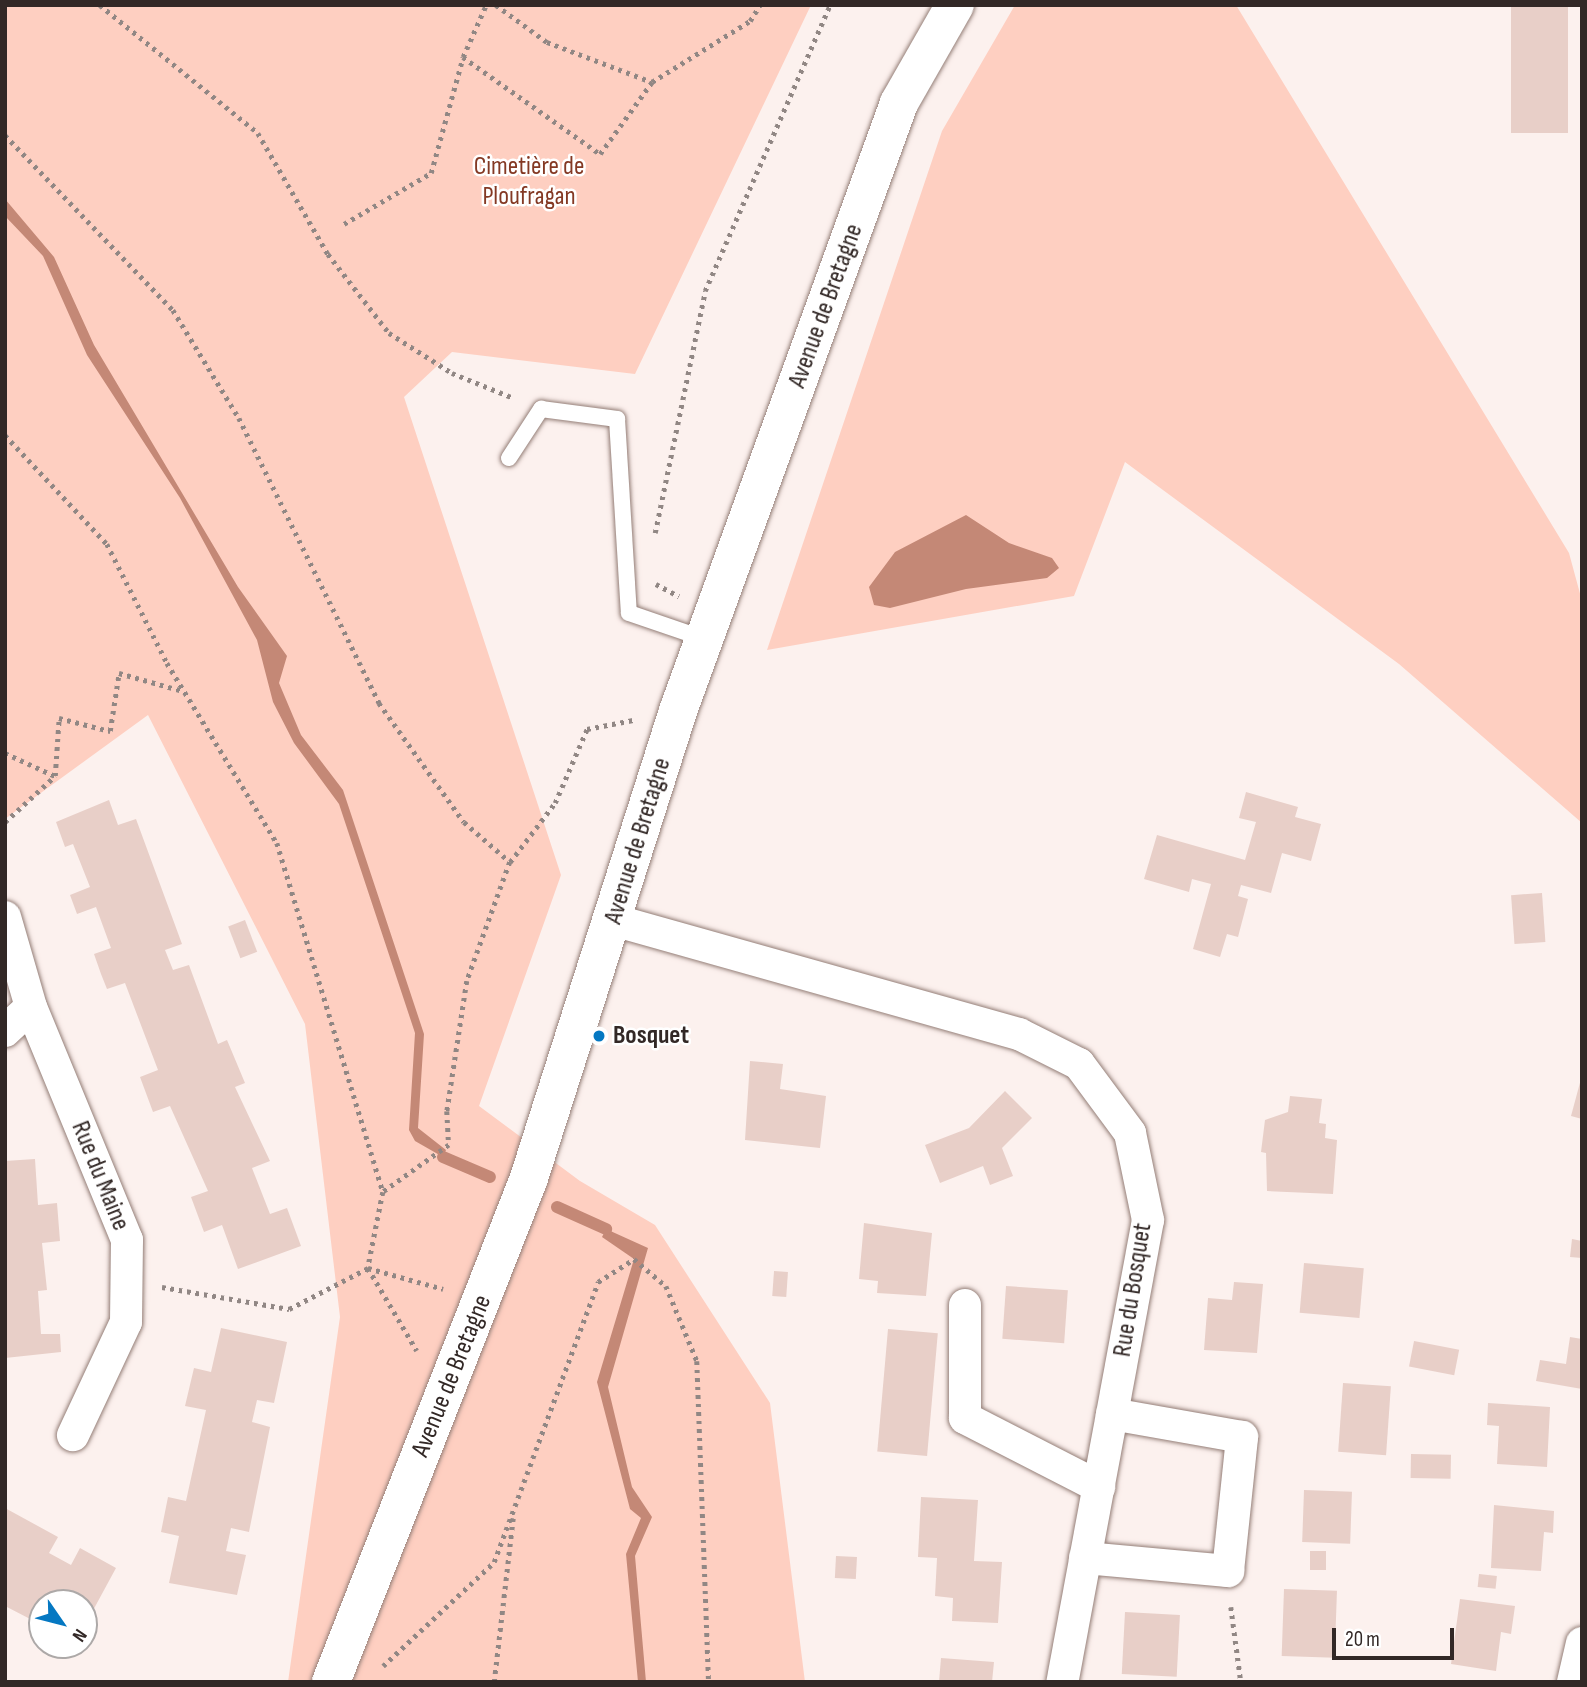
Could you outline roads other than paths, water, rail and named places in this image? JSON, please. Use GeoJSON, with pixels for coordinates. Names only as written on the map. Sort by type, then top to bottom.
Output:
{"type":"FeatureCollection","features":[{"type":"Feature","properties":{"kind":"street","name":"Avenue de Bretagne"},"geometry":{"type":"LineString","coordinates":[[331,1682],[482,1300],[613,920],[678,711],[899,103],[955,5]]}},
{"type":"Feature","properties":{"kind":"street","name":"Rue du Maine"},"geometry":{"type":"LineString","coordinates":[[5,917],[31,1007],[127,1240],[126,1322],[73,1435]]}},
{"type":"Feature","properties":{"kind":"street","name":"Rue du Bosquet"},"geometry":{"type":"LineString","coordinates":[[613,920],[1019,1034],[1079,1064],[1130,1133],[1148,1220],[1062,1682]]}},
{"type":"Feature","properties":{"kind":"street"},"geometry":{"type":"LineString","coordinates":[[5,1031],[31,1007]]}},
{"type":"Feature","properties":{"kind":"street"},"geometry":{"type":"LineString","coordinates":[[965,1305],[965,1418],[1098,1487]]}},
{"type":"Feature","properties":{"kind":"street"},"geometry":{"type":"LineString","coordinates":[[1085,1558],[1228,1572],[1242,1437],[1112,1413]]}},
{"type":"Feature","properties":{"kind":"street"},"geometry":{"type":"LineString","coordinates":[[1573,1682],[1582,1643]]}},
{"type":"Feature","properties":{"kind":"lane"},"geometry":{"type":"LineString","coordinates":[[509,458],[541,409],[617,419],[629,613],[709,627]]}},
{"type":"Feature","properties":{"kind":"waterway"},"geometry":{"type":"LineString","coordinates":[[443,1157],[490,1177]]}},
{"type":"Feature","properties":{"kind":"waterway"},"geometry":{"type":"LineString","coordinates":[[557,1207],[606,1229]]}},
{"type":"Feature","properties":{"kind":"place","name":"Bosquet"},"geometry":{"type":"Point","coordinates":[599,1036]}},
{"type":"Feature","properties":{"kind":"park label","name":"Cimetière de Ploufragan"},"geometry":{"type":"Point","coordinates":[529,182]}}]}
